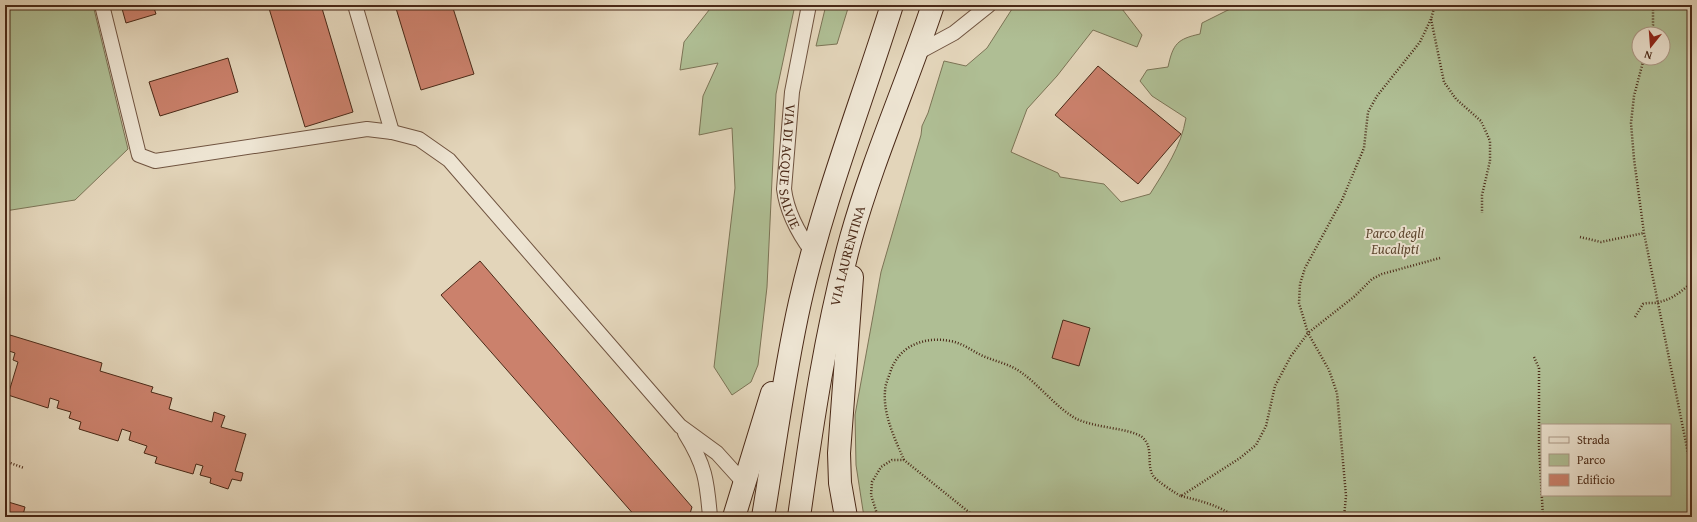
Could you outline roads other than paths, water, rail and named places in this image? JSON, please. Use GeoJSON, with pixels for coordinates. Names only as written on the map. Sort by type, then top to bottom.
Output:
{"type":"FeatureCollection","features":[{"type":"Feature","properties":{"kind":"main road"},"geometry":{"type":"LineString","coordinates":[[734,517],[800,302],[844,150],[892,5]]}},
{"type":"Feature","properties":{"kind":"main road","name":"VIA LAURENTINA"},"geometry":{"type":"LineString","coordinates":[[799,517],[809,444],[827,343],[851,238],[865,190],[917,53],[933,5]]}},
{"type":"Feature","properties":{"kind":"main road"},"geometry":{"type":"LineString","coordinates":[[846,517],[840,483],[839,453],[852,285],[851,238]]}},
{"type":"Feature","properties":{"kind":"main road"},"geometry":{"type":"LineString","coordinates":[[763,517],[800,302]]}},
{"type":"Feature","properties":{"kind":"lane"},"geometry":{"type":"LineString","coordinates":[[102,5],[139,155],[148,160],[155,161],[181,158],[368,129],[392,132],[420,139],[449,160],[680,426],[703,465],[708,492],[710,517]]}},
{"type":"Feature","properties":{"kind":"lane"},"geometry":{"type":"LineString","coordinates":[[355,5],[392,132]]}},
{"type":"Feature","properties":{"kind":"lane","name":"VIA DI ACQUE SALVIE"},"geometry":{"type":"LineString","coordinates":[[809,5],[792,92],[784,189],[792,218],[803,239],[813,253]]}},
{"type":"Feature","properties":{"kind":"lane"},"geometry":{"type":"LineString","coordinates":[[917,53],[954,33],[989,5]]}},
{"type":"Feature","properties":{"kind":"lane"},"geometry":{"type":"LineString","coordinates":[[680,426],[717,453],[744,484]]}},
{"type":"Feature","properties":{"kind":"park label","name":"Parco degli Eucalipti"},"geometry":{"type":"Point","coordinates":[1395,242]}}]}
